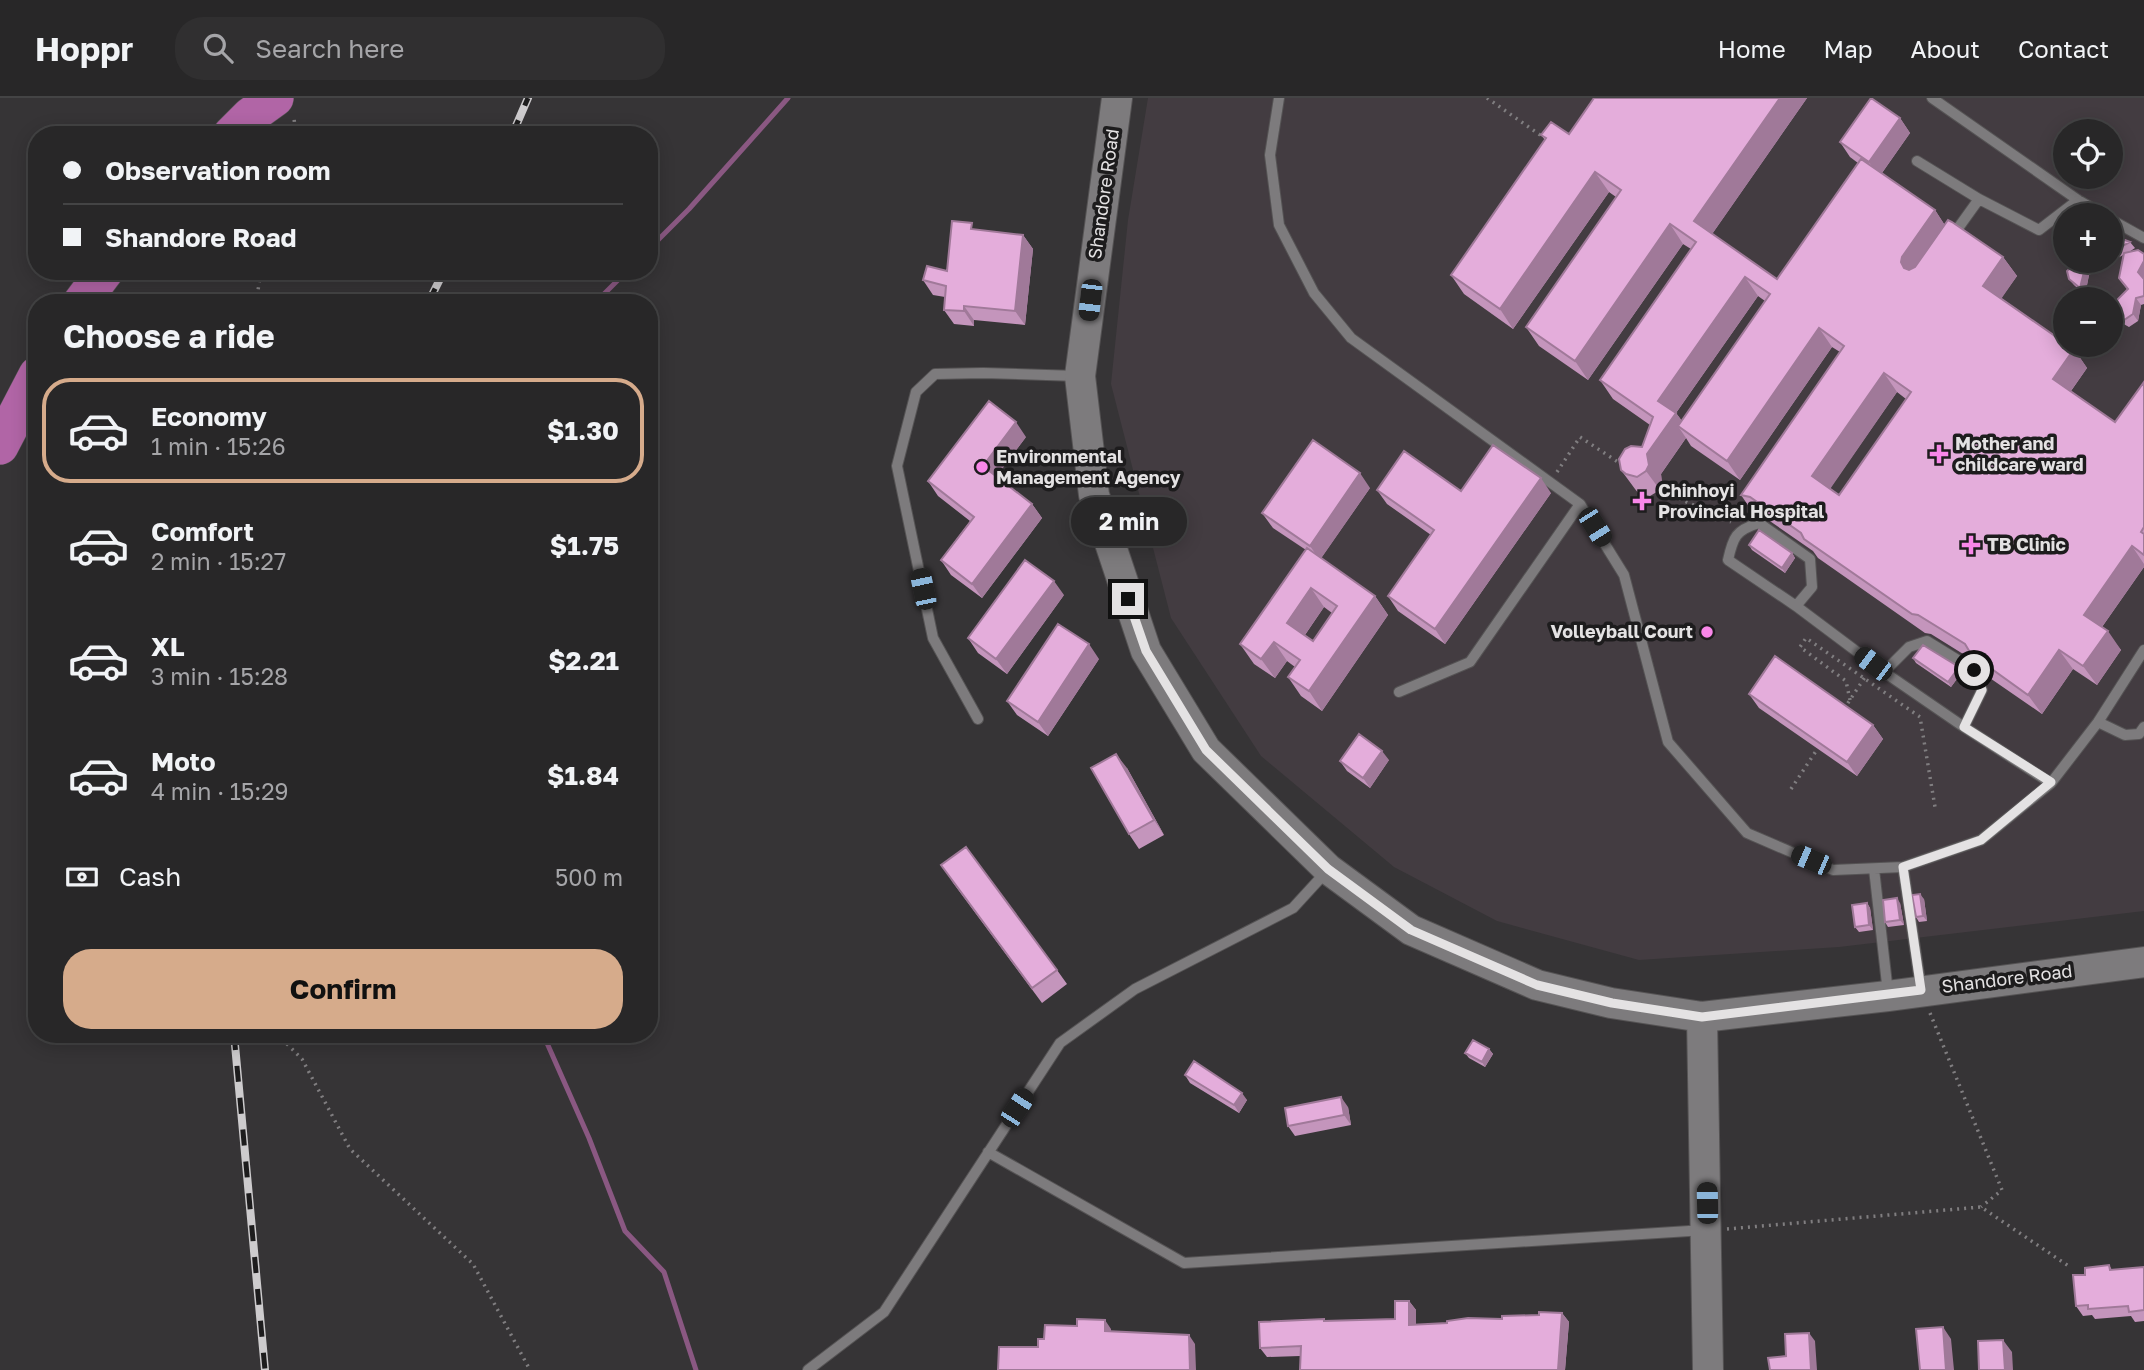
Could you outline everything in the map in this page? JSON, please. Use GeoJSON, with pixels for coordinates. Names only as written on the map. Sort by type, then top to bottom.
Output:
{"type":"FeatureCollection","features":[{"type":"Feature","properties":{"kind":"highway"},"geometry":{"type":"LineString","coordinates":[[239,126],[275,98]]}},
{"type":"Feature","properties":{"kind":"highway"},"geometry":{"type":"LineString","coordinates":[[0,446],[28,392]]}},
{"type":"Feature","properties":{"kind":"street","name":"Shandore Road"},"geometry":{"type":"LineString","coordinates":[[1117,98],[1080,376],[1094,495],[1146,651],[1206,750],[1328,869],[1411,930],[1537,985],[1612,1003],[1702,1017],[1888,996],[2144,962]]}},
{"type":"Feature","properties":{"kind":"street"},"geometry":{"type":"LineString","coordinates":[[1702,1017],[1709,1370]]}},
{"type":"Feature","properties":{"kind":"lane"},"geometry":{"type":"LineString","coordinates":[[1279,98],[1270,155],[1279,225],[1314,293],[1351,338],[1580,504],[1624,575],[1668,742],[1747,833],[1833,870],[1903,867],[1981,840],[2051,782],[2098,722],[2143,653]]}},
{"type":"Feature","properties":{"kind":"lane"},"geometry":{"type":"LineString","coordinates":[[1932,98],[2083,203]]}},
{"type":"Feature","properties":{"kind":"lane"},"geometry":{"type":"LineString","coordinates":[[1917,161],[1979,199],[2039,230],[2078,200]]}},
{"type":"Feature","properties":{"kind":"lane"},"geometry":{"type":"LineString","coordinates":[[1943,250],[1979,199]]}},
{"type":"Feature","properties":{"kind":"lane"},"geometry":{"type":"LineString","coordinates":[[2123,226],[2144,238]]}},
{"type":"Feature","properties":{"kind":"lane"},"geometry":{"type":"LineString","coordinates":[[978,719],[933,638],[897,466],[916,392],[935,374],[1080,376]]}},
{"type":"Feature","properties":{"kind":"lane"},"geometry":{"type":"LineString","coordinates":[[1399,692],[1470,662],[1580,504]]}},
{"type":"Feature","properties":{"kind":"lane"},"geometry":{"type":"LineString","coordinates":[[1796,606],[1811,587],[1810,559],[1759,523],[1743,527],[1732,540],[1728,560],[1964,727],[2051,782]]}},
{"type":"Feature","properties":{"kind":"lane"},"geometry":{"type":"LineString","coordinates":[[1884,672],[1909,647],[1927,641],[1974,670],[1982,690],[1964,727]]}},
{"type":"Feature","properties":{"kind":"lane"},"geometry":{"type":"LineString","coordinates":[[2098,722],[2125,735],[2139,734],[2144,727]]}},
{"type":"Feature","properties":{"kind":"lane"},"geometry":{"type":"LineString","coordinates":[[1903,867],[1921,990]]}},
{"type":"Feature","properties":{"kind":"lane"},"geometry":{"type":"LineString","coordinates":[[808,1370],[884,1312],[1060,1043],[1135,989],[1293,908],[1328,869]]}},
{"type":"Feature","properties":{"kind":"lane"},"geometry":{"type":"LineString","coordinates":[[1874,869],[1888,996]]}},
{"type":"Feature","properties":{"kind":"lane"},"geometry":{"type":"LineString","coordinates":[[988,1152],[1184,1263],[1707,1230]]}},
{"type":"Feature","properties":{"kind":"path"},"geometry":{"type":"LineString","coordinates":[[1487,98],[1549,141]]}},
{"type":"Feature","properties":{"kind":"path"},"geometry":{"type":"LineString","coordinates":[[1550,483],[1580,438],[1634,473]]}},
{"type":"Feature","properties":{"kind":"path"},"geometry":{"type":"LineString","coordinates":[[1660,490],[1743,527]]}},
{"type":"Feature","properties":{"kind":"path"},"geometry":{"type":"LineString","coordinates":[[1850,700],[1846,681],[1800,647],[1806,638],[1920,717],[1936,807]]}},
{"type":"Feature","properties":{"kind":"path"},"geometry":{"type":"LineString","coordinates":[[1843,711],[1864,678]]}},
{"type":"Feature","properties":{"kind":"path"},"geometry":{"type":"LineString","coordinates":[[1791,789],[1820,744]]}},
{"type":"Feature","properties":{"kind":"path"},"geometry":{"type":"LineString","coordinates":[[1707,1230],[1981,1207],[2003,1190],[1921,990]]}},
{"type":"Feature","properties":{"kind":"path"},"geometry":{"type":"LineString","coordinates":[[285,1043],[302,1059],[350,1149],[474,1264],[530,1370]]}},
{"type":"Feature","properties":{"kind":"path"},"geometry":{"type":"LineString","coordinates":[[1981,1207],[2070,1267]]}},
{"type":"Feature","properties":{"kind":"shaded area","name":"Chinhoyi Provincial Hospital"},"geometry":{"type":"Polygon","coordinates":[[[1148,98],[2144,98],[2144,911],[1839,947],[1639,960],[1497,921],[1394,867],[1261,756],[1171,618],[1111,384],[1128,220],[1148,98]]]}},
{"type":"Feature","properties":{"kind":"building"},"geometry":{"type":"Polygon","coordinates":[[[1594,98],[1780,98],[1694,221],[1777,279],[1861,159],[1935,210],[1902,257],[1904,268],[1909,270],[1915,267],[1948,220],[2003,257],[1983,286],[2053,335],[2053,357],[2068,357],[2053,379],[2115,422],[2144,382],[2144,527],[2141,532],[2144,534],[2144,555],[2132,546],[2084,615],[2108,631],[2083,666],[2059,650],[2028,695],[1971,654],[1965,644],[1912,614],[1804,539],[1801,533],[1750,497],[1741,495],[1844,346],[1819,328],[1727,461],[1678,426],[1770,294],[1745,277],[1658,401],[1676,413],[1647,454],[1649,465],[1646,471],[1637,477],[1621,470],[1619,459],[1625,449],[1631,446],[1642,447],[1653,417],[1600,380],[1696,242],[1670,224],[1575,361],[1526,327],[1621,190],[1595,172],[1500,309],[1451,275],[1546,138],[1541,135],[1551,122],[1569,134],[1594,98]],[[1884,373],[1812,476],[1839,495],[1911,392],[1884,373]]]}},
{"type":"Feature","properties":{"kind":"building"},"geometry":{"type":"Polygon","coordinates":[[[1871,98],[1900,118],[1869,162],[1840,142],[1871,98]]]}},
{"type":"Feature","properties":{"kind":"building"},"geometry":{"type":"Polygon","coordinates":[[[952,221],[972,223],[971,229],[1023,235],[1015,311],[964,306],[964,311],[944,310],[946,286],[923,280],[927,266],[947,271],[952,221]]]}},
{"type":"Feature","properties":{"kind":"building"},"geometry":{"type":"Polygon","coordinates":[[[2138,250],[2144,254],[2144,261],[2138,272],[2144,279],[2144,296],[2136,298],[2133,314],[2124,320],[2123,294],[2128,289],[2119,278],[2120,273],[2123,273],[2124,253],[2138,250]]]}},
{"type":"Feature","properties":{"kind":"building"},"geometry":{"type":"Polygon","coordinates":[[[2068,273],[2084,273],[2080,287],[2069,279],[2068,273]]]}},
{"type":"Feature","properties":{"kind":"building"},"geometry":{"type":"Polygon","coordinates":[[[989,401],[1016,422],[983,466],[1032,504],[972,584],[941,560],[974,517],[928,481],[989,401]]]}},
{"type":"Feature","properties":{"kind":"building"},"geometry":{"type":"Polygon","coordinates":[[[1313,440],[1360,473],[1310,546],[1262,513],[1313,440]]]}},
{"type":"Feature","properties":{"kind":"building"},"geometry":{"type":"Polygon","coordinates":[[[1493,445],[1541,478],[1435,629],[1388,596],[1434,530],[1377,490],[1404,451],[1461,491],[1493,445]]]}},
{"type":"Feature","properties":{"kind":"building"},"geometry":{"type":"Polygon","coordinates":[[[1759,530],[1792,553],[1782,568],[1749,545],[1759,530]]]}},
{"type":"Feature","properties":{"kind":"building"},"geometry":{"type":"Polygon","coordinates":[[[1307,548],[1375,596],[1309,691],[1288,677],[1300,660],[1274,642],[1261,659],[1240,644],[1307,548]],[[1311,588],[1287,623],[1313,641],[1337,606],[1311,588]]]}},
{"type":"Feature","properties":{"kind":"building"},"geometry":{"type":"Polygon","coordinates":[[[1025,560],[1054,581],[996,659],[968,638],[1025,560]]]}},
{"type":"Feature","properties":{"kind":"building"},"geometry":{"type":"Polygon","coordinates":[[[1058,624],[1089,644],[1038,722],[1007,701],[1058,624]]]}},
{"type":"Feature","properties":{"kind":"building"},"geometry":{"type":"Polygon","coordinates":[[[1923,645],[1959,667],[1948,682],[1913,658],[1923,645]]]}},
{"type":"Feature","properties":{"kind":"building"},"geometry":{"type":"Polygon","coordinates":[[[1775,656],[1873,725],[1847,762],[1749,694],[1775,656]]]}},
{"type":"Feature","properties":{"kind":"building"},"geometry":{"type":"Polygon","coordinates":[[[1359,734],[1382,751],[1363,778],[1340,761],[1359,734]]]}},
{"type":"Feature","properties":{"kind":"building"},"geometry":{"type":"Polygon","coordinates":[[[1116,754],[1154,820],[1129,834],[1091,768],[1116,754]]]}},
{"type":"Feature","properties":{"kind":"building"},"geometry":{"type":"Polygon","coordinates":[[[966,847],[1057,970],[1032,988],[941,865],[966,847]]]}},
{"type":"Feature","properties":{"kind":"building"},"geometry":{"type":"Polygon","coordinates":[[[1920,894],[1923,916],[1916,917],[1912,895],[1920,894]]]}},
{"type":"Feature","properties":{"kind":"building"},"geometry":{"type":"Polygon","coordinates":[[[1897,898],[1900,920],[1885,922],[1883,900],[1897,898]]]}},
{"type":"Feature","properties":{"kind":"building"},"geometry":{"type":"Polygon","coordinates":[[[1867,903],[1869,925],[1855,927],[1852,905],[1867,903]]]}},
{"type":"Feature","properties":{"kind":"building"},"geometry":{"type":"Polygon","coordinates":[[[1473,1040],[1489,1049],[1482,1062],[1465,1053],[1473,1040]]]}},
{"type":"Feature","properties":{"kind":"building"},"geometry":{"type":"Polygon","coordinates":[[[1194,1061],[1242,1093],[1234,1105],[1185,1075],[1194,1061]]]}},
{"type":"Feature","properties":{"kind":"building"},"geometry":{"type":"Polygon","coordinates":[[[1341,1097],[1344,1115],[1288,1126],[1285,1108],[1341,1097]]]}},
{"type":"Feature","properties":{"kind":"building"},"geometry":{"type":"Polygon","coordinates":[[[2109,1265],[2110,1270],[2144,1267],[2144,1310],[2129,1312],[2128,1306],[2088,1309],[2088,1305],[2076,1306],[2073,1275],[2085,1275],[2085,1268],[2109,1265]]]}},
{"type":"Feature","properties":{"kind":"building"},"geometry":{"type":"Polygon","coordinates":[[[1395,1301],[1409,1301],[1409,1325],[1447,1323],[1468,1318],[1502,1319],[1502,1316],[1539,1315],[1539,1312],[1562,1313],[1558,1370],[1300,1370],[1301,1346],[1260,1348],[1259,1322],[1395,1319],[1395,1301]]]}},
{"type":"Feature","properties":{"kind":"building"},"geometry":{"type":"Polygon","coordinates":[[[1077,1319],[1105,1320],[1105,1331],[1189,1335],[1190,1370],[998,1370],[999,1347],[1038,1347],[1038,1339],[1044,1339],[1045,1325],[1077,1326],[1077,1319]]]}},
{"type":"Feature","properties":{"kind":"building"},"geometry":{"type":"Polygon","coordinates":[[[1943,1327],[1946,1370],[1920,1370],[1916,1329],[1943,1327]]]}},
{"type":"Feature","properties":{"kind":"building"},"geometry":{"type":"Polygon","coordinates":[[[1809,1333],[1811,1370],[1770,1370],[1768,1358],[1786,1356],[1785,1334],[1809,1333]]]}},
{"type":"Feature","properties":{"kind":"building"},"geometry":{"type":"Polygon","coordinates":[[[2003,1340],[2005,1370],[1979,1370],[1978,1341],[2003,1340]]]}},
{"type":"Feature","properties":{"kind":"waterway"},"geometry":{"type":"LineString","coordinates":[[658,240],[788,98]]}},
{"type":"Feature","properties":{"kind":"waterway"},"geometry":{"type":"LineString","coordinates":[[604,294],[618,280]]}},
{"type":"Feature","properties":{"kind":"waterway"},"geometry":{"type":"LineString","coordinates":[[547,1043],[589,1138],[625,1231],[664,1272],[696,1370]]}},
{"type":"Feature","properties":{"kind":"railway"},"geometry":{"type":"LineString","coordinates":[[516,126],[528,98]]}},
{"type":"Feature","properties":{"kind":"railway"},"geometry":{"type":"LineString","coordinates":[[432,294],[440,280]]}},
{"type":"Feature","properties":{"kind":"railway"},"geometry":{"type":"LineString","coordinates":[[235,1043],[265,1370]]}},
{"type":"Feature","properties":{"kind":"place","name":"Mother and childcare ward"},"geometry":{"type":"Point","coordinates":[1939,454]}},
{"type":"Feature","properties":{"kind":"place","name":"Environmental Management Agency"},"geometry":{"type":"Point","coordinates":[982,467]}},
{"type":"Feature","properties":{"kind":"place","name":"Chinhoyi Provincial Hospital"},"geometry":{"type":"Point","coordinates":[1642,501]}},
{"type":"Feature","properties":{"kind":"place","name":"TB Clinic"},"geometry":{"type":"Point","coordinates":[1971,545]}},
{"type":"Feature","properties":{"kind":"place","name":"Volleyball Court"},"geometry":{"type":"Point","coordinates":[1707,632]}},
{"type":"Feature","properties":{"kind":"route"},"geometry":{"type":"LineString","coordinates":[[1128,599],[1146,651],[1206,750],[1328,869],[1349,885],[1411,930],[1537,985],[1612,1003],[1702,1017],[1921,990],[1903,867],[1981,840],[2051,782],[1964,727],[1982,690],[1974,670]]}}]}
